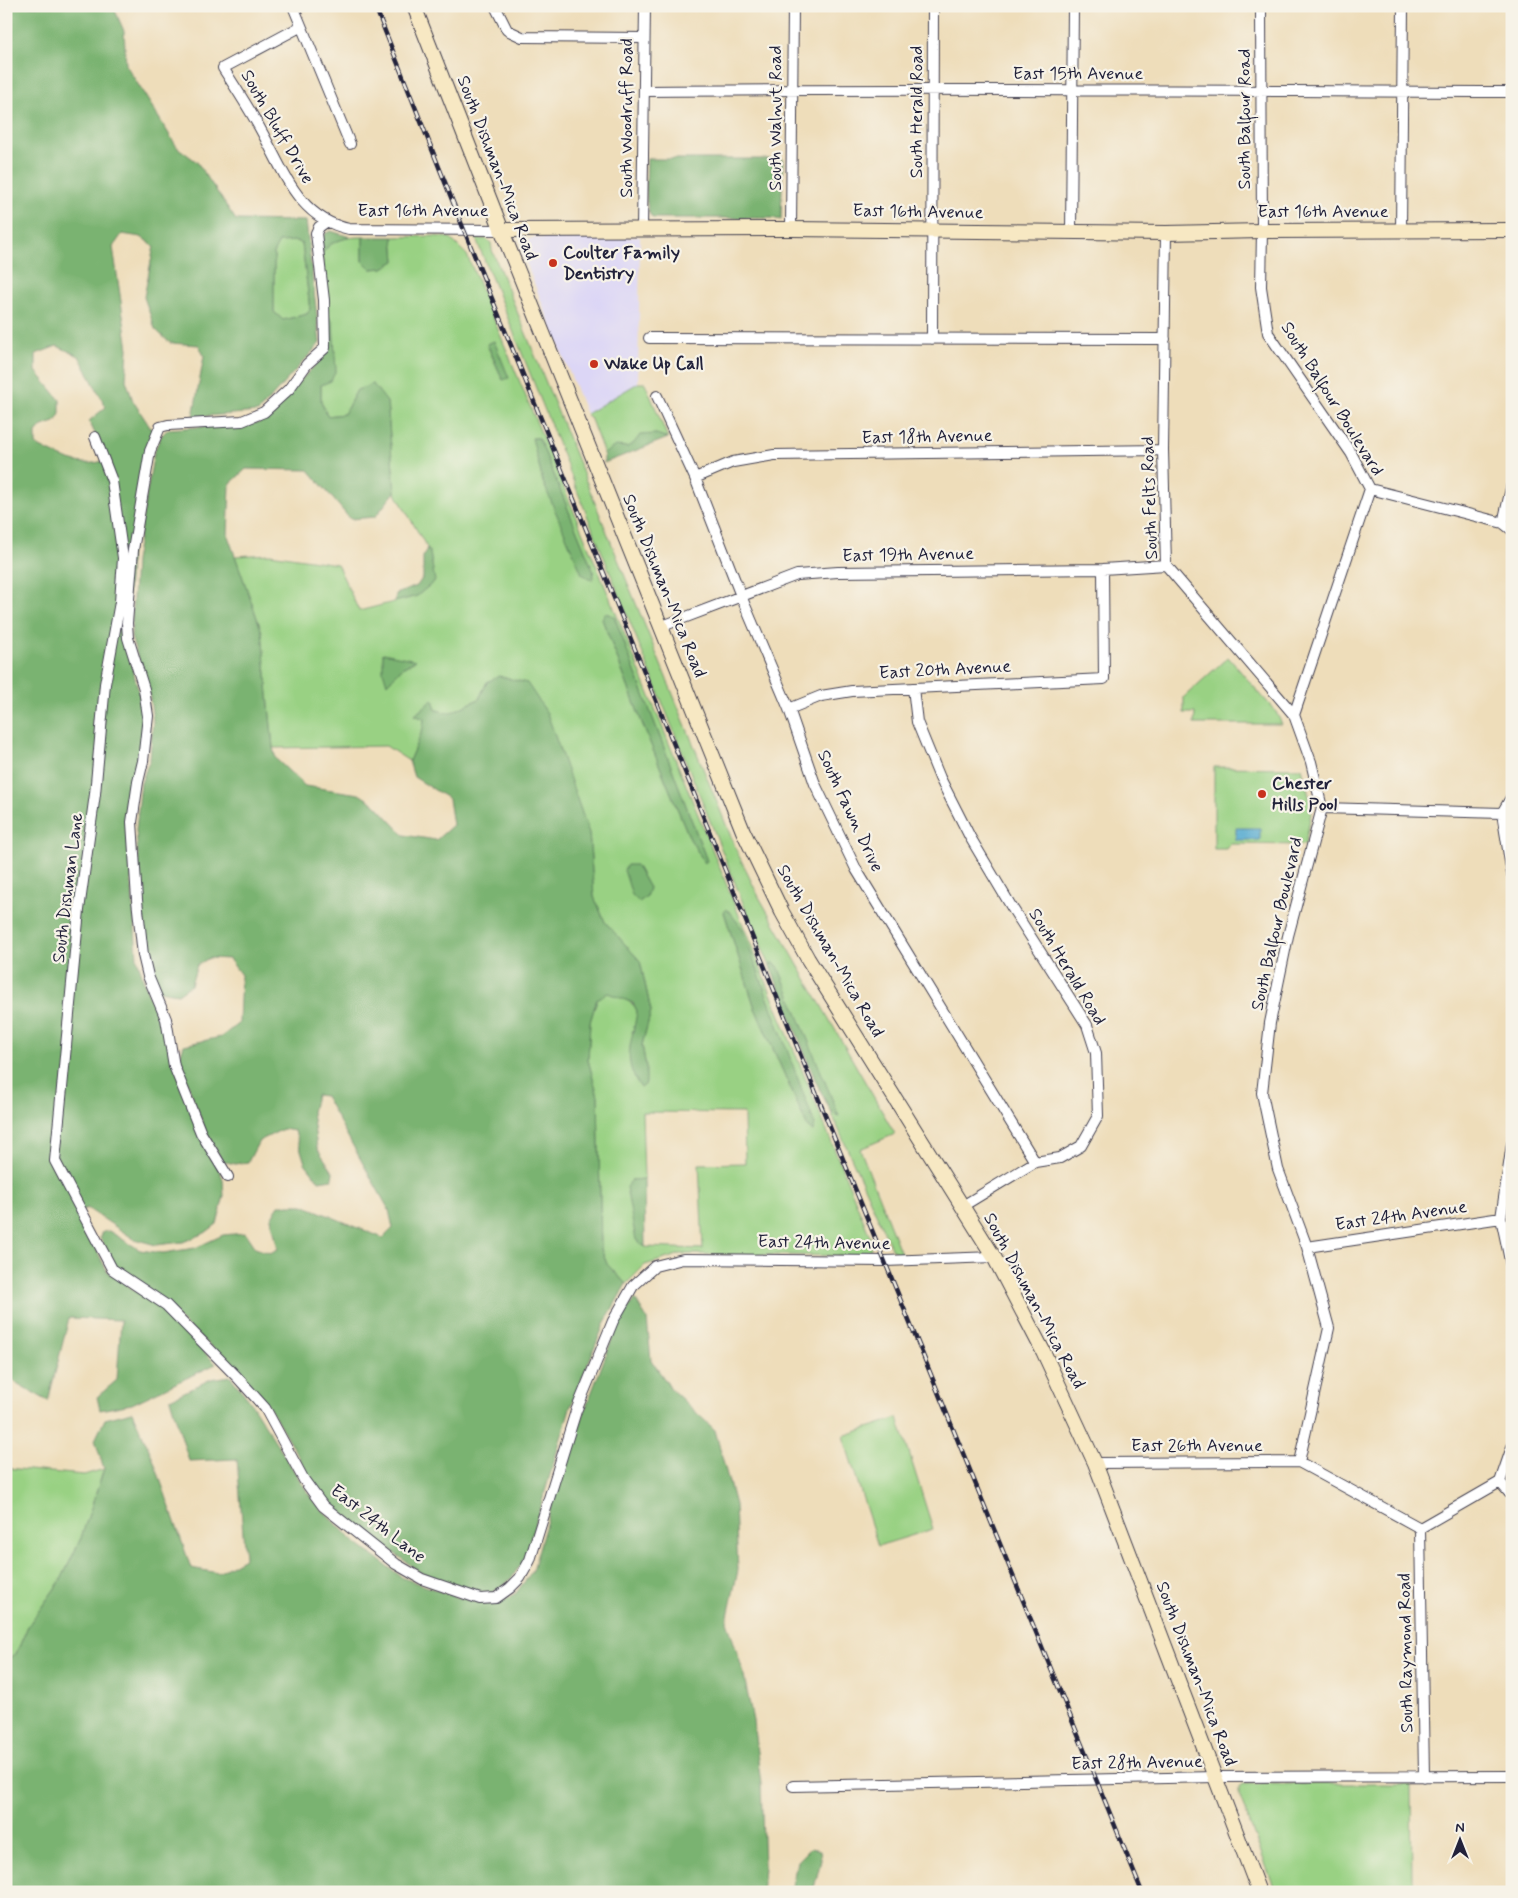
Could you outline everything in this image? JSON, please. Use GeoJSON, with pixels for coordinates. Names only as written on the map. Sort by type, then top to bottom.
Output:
{"type":"FeatureCollection","features":[{"type":"Feature","properties":{"kind":"main road","name":"South Dishman-Mica Road"},"geometry":{"type":"LineString","coordinates":[[414,6],[501,230],[743,831],[782,912],[808,959],[961,1207],[994,1257],[1043,1351],[1095,1463],[1259,1892]]}},
{"type":"Feature","properties":{"kind":"main road","name":"East 16th Avenue"},"geometry":{"type":"LineString","coordinates":[[501,230],[791,229],[1166,233],[1512,230]]}},
{"type":"Feature","properties":{"kind":"street"},"geometry":{"type":"LineString","coordinates":[[292,6],[350,144]]}},
{"type":"Feature","properties":{"kind":"street"},"geometry":{"type":"LineString","coordinates":[[495,6],[507,30],[522,37],[644,38]]}},
{"type":"Feature","properties":{"kind":"street","name":"South Woodruff Road"},"geometry":{"type":"LineString","coordinates":[[642,230],[645,6]]}},
{"type":"Feature","properties":{"kind":"street","name":"South Walnut Road"},"geometry":{"type":"LineString","coordinates":[[791,229],[793,6]]}},
{"type":"Feature","properties":{"kind":"street","name":"South Herald Road"},"geometry":{"type":"LineString","coordinates":[[932,339],[933,6]]}},
{"type":"Feature","properties":{"kind":"street"},"geometry":{"type":"LineString","coordinates":[[1071,232],[1073,6]]}},
{"type":"Feature","properties":{"kind":"street","name":"South Balfour Road"},"geometry":{"type":"LineString","coordinates":[[1261,6],[1262,231]]}},
{"type":"Feature","properties":{"kind":"street"},"geometry":{"type":"LineString","coordinates":[[1402,231],[1403,6]]}},
{"type":"Feature","properties":{"kind":"street","name":"South Bluff Drive"},"geometry":{"type":"LineString","coordinates":[[300,27],[223,68],[262,132],[289,185],[310,211],[326,222]]}},
{"type":"Feature","properties":{"kind":"street","name":"East 15th Avenue"},"geometry":{"type":"LineString","coordinates":[[645,91],[1072,89],[1262,92],[1512,92]]}},
{"type":"Feature","properties":{"kind":"street"},"geometry":{"type":"LineString","coordinates":[[228,1177],[201,1132],[179,1078],[171,1055],[166,1019],[148,976],[142,955],[132,822],[143,761],[148,716],[144,689],[128,638],[128,606],[132,561],[150,451],[160,427],[168,424],[253,418],[264,412],[289,389],[307,364],[325,348],[324,300],[316,233],[319,227],[326,222]]}},
{"type":"Feature","properties":{"kind":"street","name":"East 16th Avenue"},"geometry":{"type":"LineString","coordinates":[[326,222],[349,229],[501,230]]}},
{"type":"Feature","properties":{"kind":"street","name":"South Balfour Boulevard"},"geometry":{"type":"LineString","coordinates":[[1262,231],[1260,287],[1268,333],[1350,453],[1370,489],[1294,714],[1311,762],[1322,808],[1288,936],[1270,1023],[1262,1093],[1278,1169],[1307,1247],[1329,1328],[1299,1462]]}},
{"type":"Feature","properties":{"kind":"street","name":"South Felts Road"},"geometry":{"type":"LineString","coordinates":[[1166,233],[1163,450],[1166,565],[1294,714]]}},
{"type":"Feature","properties":{"kind":"street"},"geometry":{"type":"LineString","coordinates":[[649,338],[1165,339]]}},
{"type":"Feature","properties":{"kind":"street","name":"South Fawn Drive"},"geometry":{"type":"LineString","coordinates":[[657,396],[695,478],[741,596],[789,709],[815,784],[856,869],[1035,1162]]}},
{"type":"Feature","properties":{"kind":"street","name":"South Dishman Lane"},"geometry":{"type":"LineString","coordinates":[[94,437],[112,481],[123,558],[120,602],[105,684],[95,794],[79,910],[72,1002],[55,1162],[112,1269],[166,1305]]}},
{"type":"Feature","properties":{"kind":"street","name":"East 18th Avenue"},"geometry":{"type":"LineString","coordinates":[[695,478],[733,462],[774,455],[1163,450]]}},
{"type":"Feature","properties":{"kind":"street"},"geometry":{"type":"LineString","coordinates":[[1503,523],[1512,484]]}},
{"type":"Feature","properties":{"kind":"street"},"geometry":{"type":"LineString","coordinates":[[1370,489],[1503,523],[1512,530]]}},
{"type":"Feature","properties":{"kind":"street","name":"East 19th Avenue"},"geometry":{"type":"LineString","coordinates":[[660,627],[797,575],[838,572],[1103,570],[1166,565]]}},
{"type":"Feature","properties":{"kind":"street","name":"East 20th Avenue"},"geometry":{"type":"LineString","coordinates":[[789,709],[821,696],[852,691],[1104,679],[1103,570]]}},
{"type":"Feature","properties":{"kind":"street","name":"South Herald Road"},"geometry":{"type":"LineString","coordinates":[[913,688],[917,722],[940,778],[970,837],[1011,906],[1087,1025],[1096,1053],[1098,1116],[1081,1146],[1060,1158],[1035,1162],[961,1207]]}},
{"type":"Feature","properties":{"kind":"street"},"geometry":{"type":"LineString","coordinates":[[1512,796],[1502,812],[1512,874]]}},
{"type":"Feature","properties":{"kind":"street"},"geometry":{"type":"LineString","coordinates":[[1322,808],[1502,812]]}},
{"type":"Feature","properties":{"kind":"street"},"geometry":{"type":"LineString","coordinates":[[1512,1144],[1501,1218],[1512,1270]]}},
{"type":"Feature","properties":{"kind":"street","name":"East 24th Avenue"},"geometry":{"type":"LineString","coordinates":[[1307,1247],[1501,1218]]}},
{"type":"Feature","properties":{"kind":"street","name":"East 24th Avenue"},"geometry":{"type":"LineString","coordinates":[[655,1266],[682,1259],[885,1261],[994,1257]]}},
{"type":"Feature","properties":{"kind":"street","name":"East 24th Lane"},"geometry":{"type":"LineString","coordinates":[[166,1305],[265,1408],[304,1480],[323,1506],[396,1564],[422,1579],[480,1599],[496,1598],[520,1578],[530,1560],[576,1411],[613,1322],[633,1286],[655,1266]]}},
{"type":"Feature","properties":{"kind":"street"},"geometry":{"type":"LineString","coordinates":[[1299,1462],[1420,1528],[1500,1482],[1512,1446]]}},
{"type":"Feature","properties":{"kind":"street","name":"East 26th Avenue"},"geometry":{"type":"LineString","coordinates":[[1095,1463],[1299,1462]]}},
{"type":"Feature","properties":{"kind":"street"},"geometry":{"type":"LineString","coordinates":[[1500,1482],[1512,1496]]}},
{"type":"Feature","properties":{"kind":"street","name":"South Raymond Road"},"geometry":{"type":"LineString","coordinates":[[1420,1528],[1424,1777]]}},
{"type":"Feature","properties":{"kind":"street","name":"East 28th Avenue"},"geometry":{"type":"LineString","coordinates":[[793,1786],[1215,1777],[1512,1776]]}},
{"type":"Feature","properties":{"kind":"shaded area"},"geometry":{"type":"Polygon","coordinates":[[[640,237],[638,383],[586,414],[523,255],[524,244],[527,240],[533,238],[640,237]]]}},
{"type":"Feature","properties":{"kind":"green space"},"geometry":{"type":"Polygon","coordinates":[[[6,6],[113,6],[124,31],[126,65],[177,147],[197,162],[236,220],[306,221],[320,343],[258,412],[193,417],[204,356],[199,345],[170,343],[155,329],[144,297],[154,246],[141,237],[122,234],[113,247],[128,349],[126,380],[133,401],[152,430],[131,550],[125,640],[141,701],[143,724],[139,758],[132,786],[128,830],[137,958],[145,985],[223,1179],[224,1196],[217,1224],[205,1233],[183,1242],[156,1245],[134,1239],[87,1208],[78,1212],[107,1271],[164,1311],[216,1364],[132,1404],[100,1410],[97,1397],[117,1380],[121,1320],[69,1318],[48,1401],[6,1377],[6,6]],[[297,241],[279,242],[274,251],[274,312],[283,320],[307,314],[310,309],[302,244],[297,241]],[[57,346],[36,354],[36,371],[60,400],[60,414],[55,422],[42,426],[36,433],[36,445],[61,457],[80,462],[98,462],[107,459],[89,421],[106,407],[79,356],[57,346]]]}},
{"type":"Feature","properties":{"kind":"green space"},"geometry":{"type":"Polygon","coordinates":[[[647,159],[783,159],[781,220],[772,218],[653,218],[648,208],[647,200],[647,159]]]}},
{"type":"Feature","properties":{"kind":"green space"},"geometry":{"type":"Polygon","coordinates":[[[331,231],[350,237],[331,244],[322,254],[321,239],[326,233],[331,231]]]}},
{"type":"Feature","properties":{"kind":"green space"},"geometry":{"type":"Polygon","coordinates":[[[435,236],[450,238],[467,255],[609,596],[873,1244],[867,1256],[681,1254],[645,1265],[626,1284],[607,1264],[601,1249],[598,1096],[588,1060],[590,1022],[597,999],[608,992],[634,1005],[638,1016],[632,1032],[646,1067],[642,1045],[651,1011],[640,961],[605,922],[594,897],[589,833],[487,682],[479,699],[450,713],[436,710],[433,700],[415,715],[424,719],[423,729],[409,761],[386,746],[273,748],[262,632],[235,556],[270,554],[337,564],[359,611],[417,596],[434,581],[430,553],[395,492],[387,402],[357,390],[344,414],[327,416],[321,401],[321,385],[331,380],[322,254],[335,242],[363,237],[363,261],[371,269],[383,268],[395,261],[393,237],[435,236]],[[494,342],[487,345],[503,380],[494,342]],[[533,438],[543,482],[592,580],[594,573],[539,438],[533,438]],[[605,613],[602,619],[690,839],[705,863],[707,861],[614,616],[605,613]],[[383,653],[387,684],[402,668],[415,661],[383,653]],[[636,865],[639,901],[649,888],[636,865]],[[724,912],[755,1008],[808,1128],[813,1131],[724,912]],[[642,1112],[644,1179],[632,1180],[637,1240],[645,1247],[703,1249],[699,1164],[745,1163],[744,1113],[642,1112]]]}},
{"type":"Feature","properties":{"kind":"green space"},"geometry":{"type":"Polygon","coordinates":[[[363,237],[393,237],[395,261],[383,268],[371,269],[363,261],[363,237]]]}},
{"type":"Feature","properties":{"kind":"green space"},"geometry":{"type":"Polygon","coordinates":[[[476,239],[487,239],[491,243],[492,250],[738,854],[759,897],[895,1134],[860,1149],[902,1256],[892,1250],[831,1112],[838,1116],[773,963],[770,966],[747,913],[476,239]]]}},
{"type":"Feature","properties":{"kind":"green space"},"geometry":{"type":"Polygon","coordinates":[[[297,241],[302,244],[310,309],[307,314],[283,320],[274,312],[274,251],[279,242],[297,241]]]}},
{"type":"Feature","properties":{"kind":"green space"},"geometry":{"type":"Polygon","coordinates":[[[327,315],[333,322],[336,370],[331,381],[321,385],[321,401],[327,416],[344,414],[357,390],[373,384],[387,402],[395,492],[375,517],[350,519],[309,470],[246,469],[230,484],[228,536],[262,632],[273,748],[276,759],[305,786],[359,794],[375,804],[404,835],[436,840],[453,825],[449,799],[414,777],[409,761],[423,729],[424,719],[415,715],[433,699],[436,710],[450,713],[479,699],[487,682],[499,676],[527,683],[547,713],[589,833],[594,897],[605,922],[640,961],[651,1011],[642,1045],[646,1067],[646,1084],[641,1088],[635,1078],[629,1059],[637,1011],[633,1003],[608,993],[597,999],[590,1022],[588,1060],[598,1096],[601,1249],[607,1264],[626,1284],[605,1322],[570,1408],[525,1558],[510,1580],[492,1593],[477,1592],[421,1573],[324,1500],[268,1405],[226,1359],[116,1266],[100,1238],[103,1232],[109,1231],[140,1250],[163,1253],[195,1248],[223,1235],[245,1233],[255,1248],[270,1253],[278,1249],[271,1218],[279,1205],[303,1205],[383,1238],[393,1228],[389,1210],[325,1096],[316,1095],[312,1112],[317,1148],[333,1172],[332,1179],[319,1181],[305,1163],[295,1131],[283,1129],[259,1141],[248,1162],[235,1164],[222,1161],[204,1127],[179,1060],[184,1045],[221,1037],[239,1023],[241,975],[229,959],[209,958],[197,965],[191,985],[178,994],[159,991],[146,953],[136,830],[141,783],[150,759],[153,721],[149,691],[131,637],[135,561],[154,452],[161,436],[168,429],[259,423],[328,352],[327,315]]]}},
{"type":"Feature","properties":{"kind":"green space"},"geometry":{"type":"Polygon","coordinates":[[[494,341],[509,378],[503,380],[487,344],[494,341]]]}},
{"type":"Feature","properties":{"kind":"green space"},"geometry":{"type":"Polygon","coordinates":[[[638,383],[645,383],[668,438],[656,434],[627,447],[615,447],[604,454],[590,417],[586,414],[638,383]]]}},
{"type":"Feature","properties":{"kind":"green space"},"geometry":{"type":"Polygon","coordinates":[[[656,434],[668,438],[604,463],[604,454],[615,446],[627,447],[634,443],[640,435],[656,434]]]}},
{"type":"Feature","properties":{"kind":"green space"},"geometry":{"type":"Polygon","coordinates":[[[532,438],[539,438],[594,573],[592,580],[582,574],[543,482],[532,438]]]}},
{"type":"Feature","properties":{"kind":"green space"},"geometry":{"type":"Polygon","coordinates":[[[427,548],[430,553],[435,581],[417,596],[395,602],[396,594],[417,586],[423,577],[423,557],[427,548]]]}},
{"type":"Feature","properties":{"kind":"green space"},"geometry":{"type":"Polygon","coordinates":[[[605,613],[614,616],[707,861],[705,863],[690,839],[646,733],[602,619],[605,613]]]}},
{"type":"Feature","properties":{"kind":"green space"},"geometry":{"type":"Polygon","coordinates":[[[383,653],[416,660],[402,668],[387,684],[383,671],[383,653]]]}},
{"type":"Feature","properties":{"kind":"green space"},"geometry":{"type":"Polygon","coordinates":[[[1228,657],[1276,712],[1282,724],[1194,724],[1195,713],[1184,713],[1184,697],[1228,657]]]}},
{"type":"Feature","properties":{"kind":"green space","name":"Chester Hills Pool"},"geometry":{"type":"Polygon","coordinates":[[[1214,767],[1302,768],[1312,808],[1305,845],[1230,844],[1226,849],[1214,849],[1214,767]]]}},
{"type":"Feature","properties":{"kind":"green space"},"geometry":{"type":"Polygon","coordinates":[[[627,865],[636,865],[649,888],[646,897],[639,902],[632,895],[624,870],[627,865]]]}},
{"type":"Feature","properties":{"kind":"green space"},"geometry":{"type":"Polygon","coordinates":[[[727,909],[742,928],[815,1125],[813,1131],[808,1128],[755,1008],[724,912],[727,909]]]}},
{"type":"Feature","properties":{"kind":"green space"},"geometry":{"type":"Polygon","coordinates":[[[772,962],[778,966],[839,1116],[831,1112],[816,1082],[770,966],[772,962]]]}},
{"type":"Feature","properties":{"kind":"green space"},"geometry":{"type":"Polygon","coordinates":[[[644,1179],[645,1247],[636,1240],[626,1187],[632,1180],[644,1179]]]}},
{"type":"Feature","properties":{"kind":"green space"},"geometry":{"type":"Polygon","coordinates":[[[635,1299],[647,1319],[651,1360],[672,1390],[715,1430],[735,1505],[738,1570],[727,1621],[743,1671],[753,1721],[761,1784],[764,1867],[762,1892],[7,1892],[6,1660],[16,1654],[28,1626],[61,1580],[81,1538],[104,1469],[95,1440],[105,1419],[132,1412],[152,1456],[191,1568],[218,1573],[245,1558],[237,1459],[189,1461],[170,1399],[211,1379],[230,1376],[249,1400],[312,1499],[352,1540],[403,1578],[456,1597],[496,1605],[516,1593],[533,1570],[551,1506],[586,1407],[619,1321],[635,1299]]]}},
{"type":"Feature","properties":{"kind":"green space"},"geometry":{"type":"Polygon","coordinates":[[[898,1418],[933,1529],[878,1546],[843,1436],[898,1418]]]}},
{"type":"Feature","properties":{"kind":"green space"},"geometry":{"type":"Polygon","coordinates":[[[6,1468],[84,1475],[104,1469],[81,1538],[61,1580],[28,1626],[16,1654],[6,1660],[6,1468]]]}},
{"type":"Feature","properties":{"kind":"green space"},"geometry":{"type":"Polygon","coordinates":[[[1243,1784],[1411,1784],[1412,1886],[1394,1892],[1276,1892],[1239,1795],[1239,1789],[1243,1784]]]}},
{"type":"Feature","properties":{"kind":"green space"},"geometry":{"type":"Polygon","coordinates":[[[810,1848],[820,1850],[821,1860],[813,1892],[791,1892],[797,1861],[810,1848]]]}},
{"type":"Feature","properties":{"kind":"water"},"geometry":{"type":"Polygon","coordinates":[[[1236,828],[1260,828],[1260,840],[1236,840],[1236,828]]]}},
{"type":"Feature","properties":{"kind":"railway"},"geometry":{"type":"LineString","coordinates":[[375,6],[464,230],[1142,1892]]}},
{"type":"Feature","properties":{"kind":"place","name":"Coulter Family Dentistry"},"geometry":{"type":"Point","coordinates":[553,263]}},
{"type":"Feature","properties":{"kind":"place","name":"Wake Up Call"},"geometry":{"type":"Point","coordinates":[594,364]}},
{"type":"Feature","properties":{"kind":"place","name":"Chester Hills Pool"},"geometry":{"type":"Point","coordinates":[1262,794]}}]}
